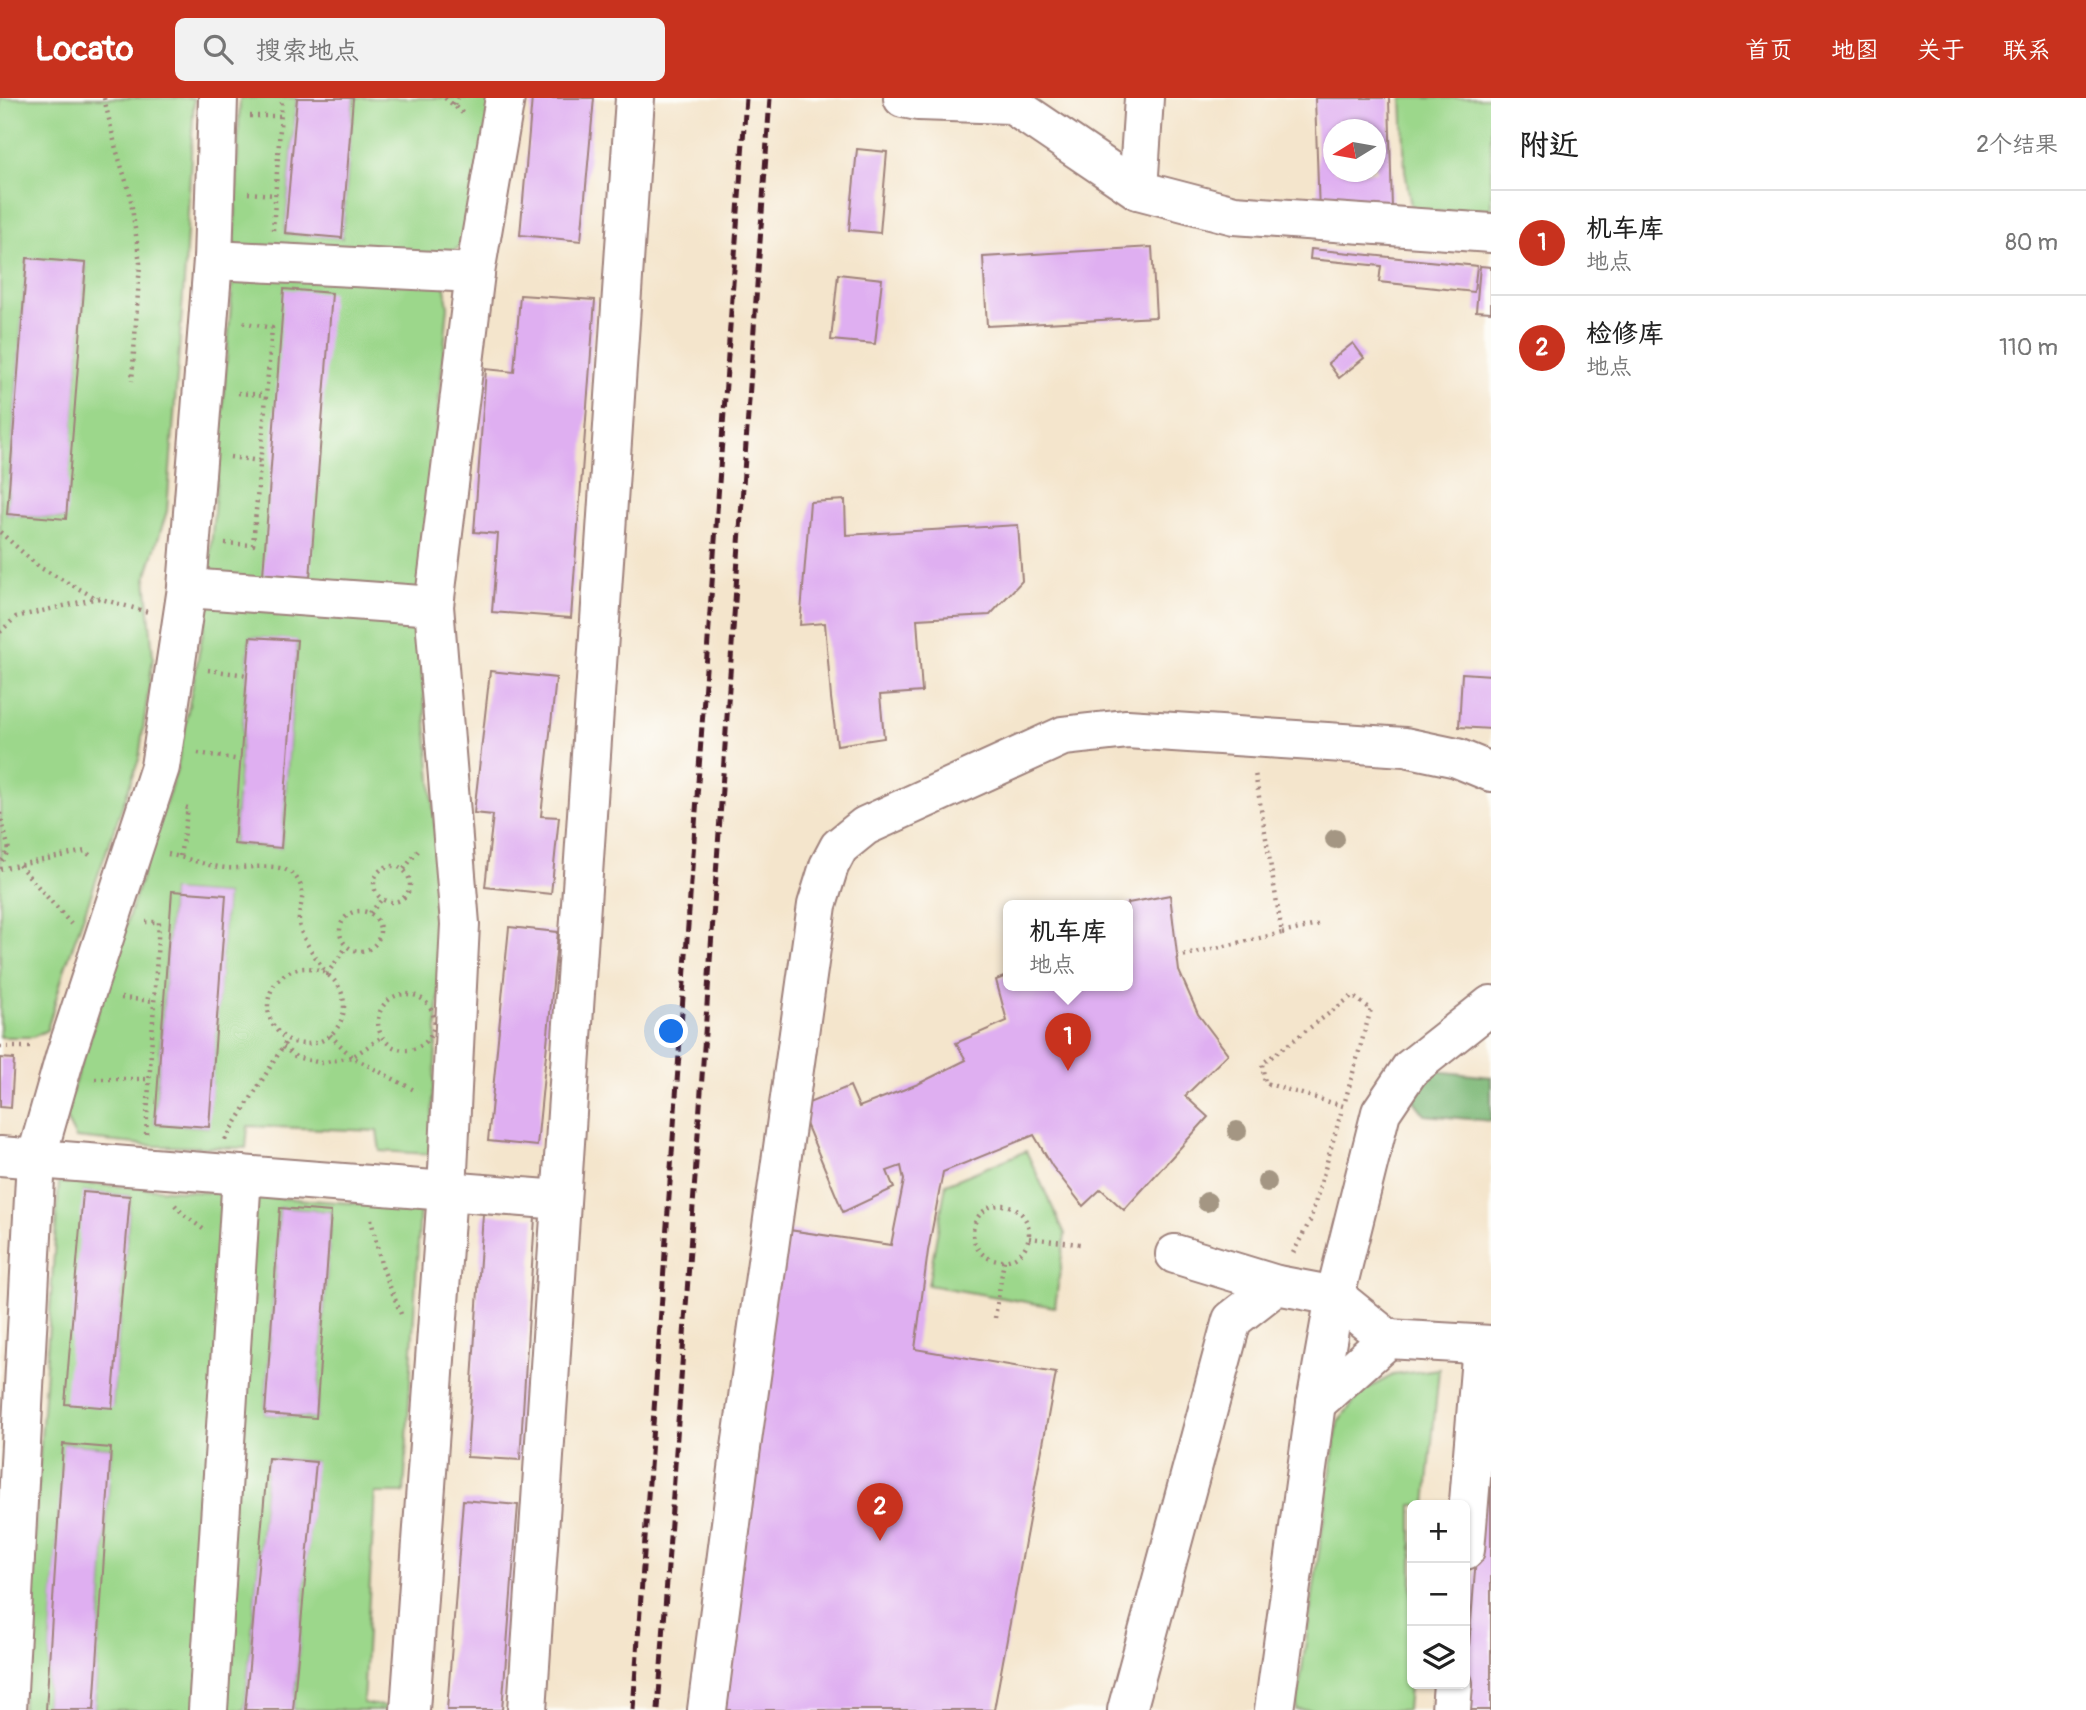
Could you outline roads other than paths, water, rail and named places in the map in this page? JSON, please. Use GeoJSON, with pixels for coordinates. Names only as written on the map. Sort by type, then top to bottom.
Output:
{"type":"FeatureCollection","features":[{"type":"Feature","properties":{"kind":"street"},"geometry":{"type":"LineString","coordinates":[[8,1710],[18,1157],[59,1078],[160,767],[185,605],[191,540],[214,260],[218,98]]}},
{"type":"Feature","properties":{"kind":"street"},"geometry":{"type":"LineString","coordinates":[[410,1710],[447,1191],[460,924],[434,606],[475,273],[505,98]]}},
{"type":"Feature","properties":{"kind":"street"},"geometry":{"type":"LineString","coordinates":[[527,1710],[635,98]]}},
{"type":"Feature","properties":{"kind":"street"},"geometry":{"type":"LineString","coordinates":[[903,98],[918,101],[1011,101],[1138,190],[1234,215],[1491,233]]}},
{"type":"Feature","properties":{"kind":"street"},"geometry":{"type":"LineString","coordinates":[[1138,190],[1144,98]]}},
{"type":"Feature","properties":{"kind":"street"},"geometry":{"type":"LineString","coordinates":[[214,260],[475,273]]}},
{"type":"Feature","properties":{"kind":"street"},"geometry":{"type":"LineString","coordinates":[[185,605],[434,606]]}},
{"type":"Feature","properties":{"kind":"street"},"geometry":{"type":"LineString","coordinates":[[707,1710],[817,905],[829,866],[839,848],[865,826],[1063,736],[1127,729],[1405,747],[1457,758],[1491,772]]}},
{"type":"Feature","properties":{"kind":"street"},"geometry":{"type":"LineString","coordinates":[[1274,1710],[1316,1403],[1335,1296],[1381,1112],[1410,1069],[1491,1005]]}},
{"type":"Feature","properties":{"kind":"street"},"geometry":{"type":"LineString","coordinates":[[18,1157],[561,1200]]}},
{"type":"Feature","properties":{"kind":"street"},"geometry":{"type":"LineString","coordinates":[[208,1710],[237,1255],[224,1173]]}},
{"type":"Feature","properties":{"kind":"street"},"geometry":{"type":"LineString","coordinates":[[1175,1254],[1277,1284],[1335,1296],[1388,1339],[1487,1345],[1470,1503]]}},
{"type":"Feature","properties":{"kind":"street"},"geometry":{"type":"LineString","coordinates":[[1127,1710],[1232,1320],[1277,1284]]}},
{"type":"Feature","properties":{"kind":"street"},"geometry":{"type":"LineString","coordinates":[[1316,1403],[1388,1339]]}},
{"type":"Feature","properties":{"kind":"street"},"geometry":{"type":"LineString","coordinates":[[1451,1710],[1453,1689]]}},
{"type":"Feature","properties":{"kind":"railway"},"geometry":{"type":"LineString","coordinates":[[633,1710],[746,98]]}},
{"type":"Feature","properties":{"kind":"railway"},"geometry":{"type":"LineString","coordinates":[[658,1710],[770,98]]}},
{"type":"Feature","properties":{"kind":"place","name":"机车库"},"geometry":{"type":"Point","coordinates":[1068,1071]}},
{"type":"Feature","properties":{"kind":"place","name":"检修库"},"geometry":{"type":"Point","coordinates":[880,1541]}}]}
